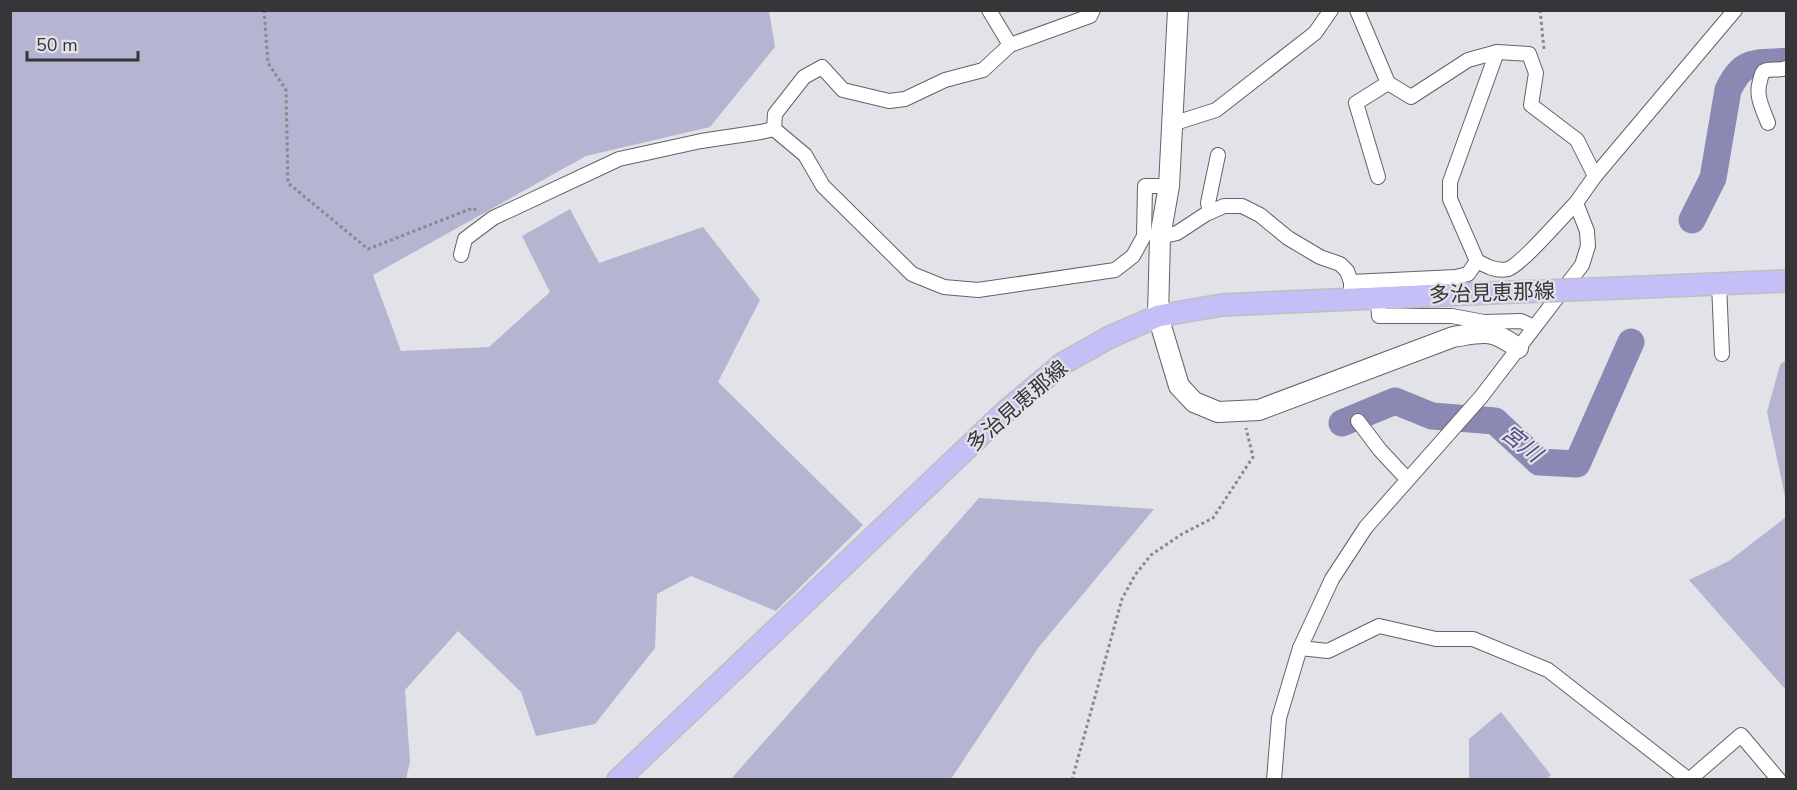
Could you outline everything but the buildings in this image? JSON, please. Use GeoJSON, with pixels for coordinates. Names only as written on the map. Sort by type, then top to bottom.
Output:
{"type":"FeatureCollection","features":[{"type":"Feature","properties":{"kind":"main road","name":"多治見恵那線"},"geometry":{"type":"LineString","coordinates":[[618,780],[1006,411],[1062,364],[1158,316],[1222,305],[1351,290],[1378,298],[1786,281]]}},
{"type":"Feature","properties":{"kind":"street"},"geometry":{"type":"LineString","coordinates":[[989,10],[1010,45]]}},
{"type":"Feature","properties":{"kind":"street"},"geometry":{"type":"LineString","coordinates":[[774,129],[775,114],[804,77],[822,67],[843,90],[889,102],[905,99],[945,80],[983,70],[1010,45],[1090,16],[1093,10]]}},
{"type":"Feature","properties":{"kind":"street"},"geometry":{"type":"LineString","coordinates":[[1178,10],[1169,186],[1160,237],[1158,316],[1179,386],[1194,402],[1218,412],[1259,410],[1453,337],[1484,332],[1499,336],[1518,348]]}},
{"type":"Feature","properties":{"kind":"street"},"geometry":{"type":"LineString","coordinates":[[1172,124],[1216,110],[1315,33],[1331,10]]}},
{"type":"Feature","properties":{"kind":"street"},"geometry":{"type":"LineString","coordinates":[[1357,10],[1388,83],[1411,97],[1468,60],[1497,52],[1529,54],[1536,73],[1531,105],[1577,140],[1595,176]]}},
{"type":"Feature","properties":{"kind":"street"},"geometry":{"type":"LineString","coordinates":[[1497,52],[1450,182],[1450,199],[1477,261],[1491,268],[1509,269],[1523,258],[1576,203],[1595,176],[1737,11]]}},
{"type":"Feature","properties":{"kind":"street"},"geometry":{"type":"LineString","coordinates":[[1768,123],[1758,97],[1761,79],[1766,70],[1778,71],[1786,68]]}},
{"type":"Feature","properties":{"kind":"street"},"geometry":{"type":"LineString","coordinates":[[1378,177],[1356,103],[1388,83]]}},
{"type":"Feature","properties":{"kind":"street"},"geometry":{"type":"LineString","coordinates":[[461,255],[465,239],[490,220],[619,159],[701,141],[774,129],[805,155],[823,186],[912,274],[944,287],[978,290],[1115,270],[1133,256],[1144,236],[1145,186],[1169,186]]}},
{"type":"Feature","properties":{"kind":"street"},"geometry":{"type":"LineString","coordinates":[[1210,212],[1208,203],[1218,155]]}},
{"type":"Feature","properties":{"kind":"street"},"geometry":{"type":"LineString","coordinates":[[1274,780],[1279,718],[1300,648],[1332,579],[1366,527],[1481,397],[1582,265],[1588,246],[1587,231],[1576,203]]}},
{"type":"Feature","properties":{"kind":"street"},"geometry":{"type":"LineString","coordinates":[[1160,237],[1177,233],[1224,206],[1242,206],[1260,215],[1288,238],[1320,257],[1340,264],[1347,271],[1351,290],[1456,277],[1468,274],[1477,261]]}},
{"type":"Feature","properties":{"kind":"street"},"geometry":{"type":"LineString","coordinates":[[1719,284],[1722,354]]}},
{"type":"Feature","properties":{"kind":"street"},"geometry":{"type":"LineString","coordinates":[[1378,298],[1380,316],[1452,316],[1484,322],[1521,321],[1534,327]]}},
{"type":"Feature","properties":{"kind":"street"},"geometry":{"type":"LineString","coordinates":[[1358,421],[1380,450],[1407,479]]}},
{"type":"Feature","properties":{"kind":"street"},"geometry":{"type":"LineString","coordinates":[[1300,648],[1328,651],[1379,626],[1436,639],[1473,639],[1548,670],[1689,780],[1741,735],[1779,780]]}},
{"type":"Feature","properties":{"kind":"path"},"geometry":{"type":"LineString","coordinates":[[264,10],[268,63],[286,90],[288,183],[368,249],[473,208],[490,220]]}},
{"type":"Feature","properties":{"kind":"path"},"geometry":{"type":"LineString","coordinates":[[1529,54],[1544,52],[1540,10]]}},
{"type":"Feature","properties":{"kind":"path"},"geometry":{"type":"LineString","coordinates":[[1072,780],[1122,599],[1135,575],[1152,555],[1182,534],[1213,518],[1253,457],[1242,412]]}},
{"type":"Feature","properties":{"kind":"shaded area"},"geometry":{"type":"Polygon","coordinates":[[[10,11],[769,11],[775,47],[710,127],[586,156],[373,275],[401,351],[489,347],[550,292],[522,236],[570,209],[599,263],[703,227],[760,300],[718,382],[863,525],[776,611],[691,576],[657,594],[655,648],[595,724],[536,736],[521,692],[458,631],[405,690],[410,762],[406,779],[11,779],[10,11]]]}},
{"type":"Feature","properties":{"kind":"shaded area"},"geometry":{"type":"Polygon","coordinates":[[[1786,360],[1786,501],[1767,412],[1780,365],[1786,360]]]}},
{"type":"Feature","properties":{"kind":"shaded area"},"geometry":{"type":"Polygon","coordinates":[[[979,498],[1154,509],[1038,648],[951,779],[731,779],[979,498]]]}},
{"type":"Feature","properties":{"kind":"shaded area"},"geometry":{"type":"Polygon","coordinates":[[[1786,517],[1786,690],[1689,580],[1729,561],[1786,517]]]}},
{"type":"Feature","properties":{"kind":"shaded area"},"geometry":{"type":"Polygon","coordinates":[[[1501,712],[1551,775],[1546,779],[1469,779],[1469,739],[1501,712]]]}},
{"type":"Feature","properties":{"kind":"waterway","name":"宮川"},"geometry":{"type":"LineString","coordinates":[[1692,220],[1713,178],[1728,90],[1734,79],[1752,64],[1786,61]]}},
{"type":"Feature","properties":{"kind":"waterway","name":"宮川"},"geometry":{"type":"LineString","coordinates":[[1342,423],[1395,401],[1432,416],[1495,421],[1539,462],[1577,464],[1631,342]]}}]}
